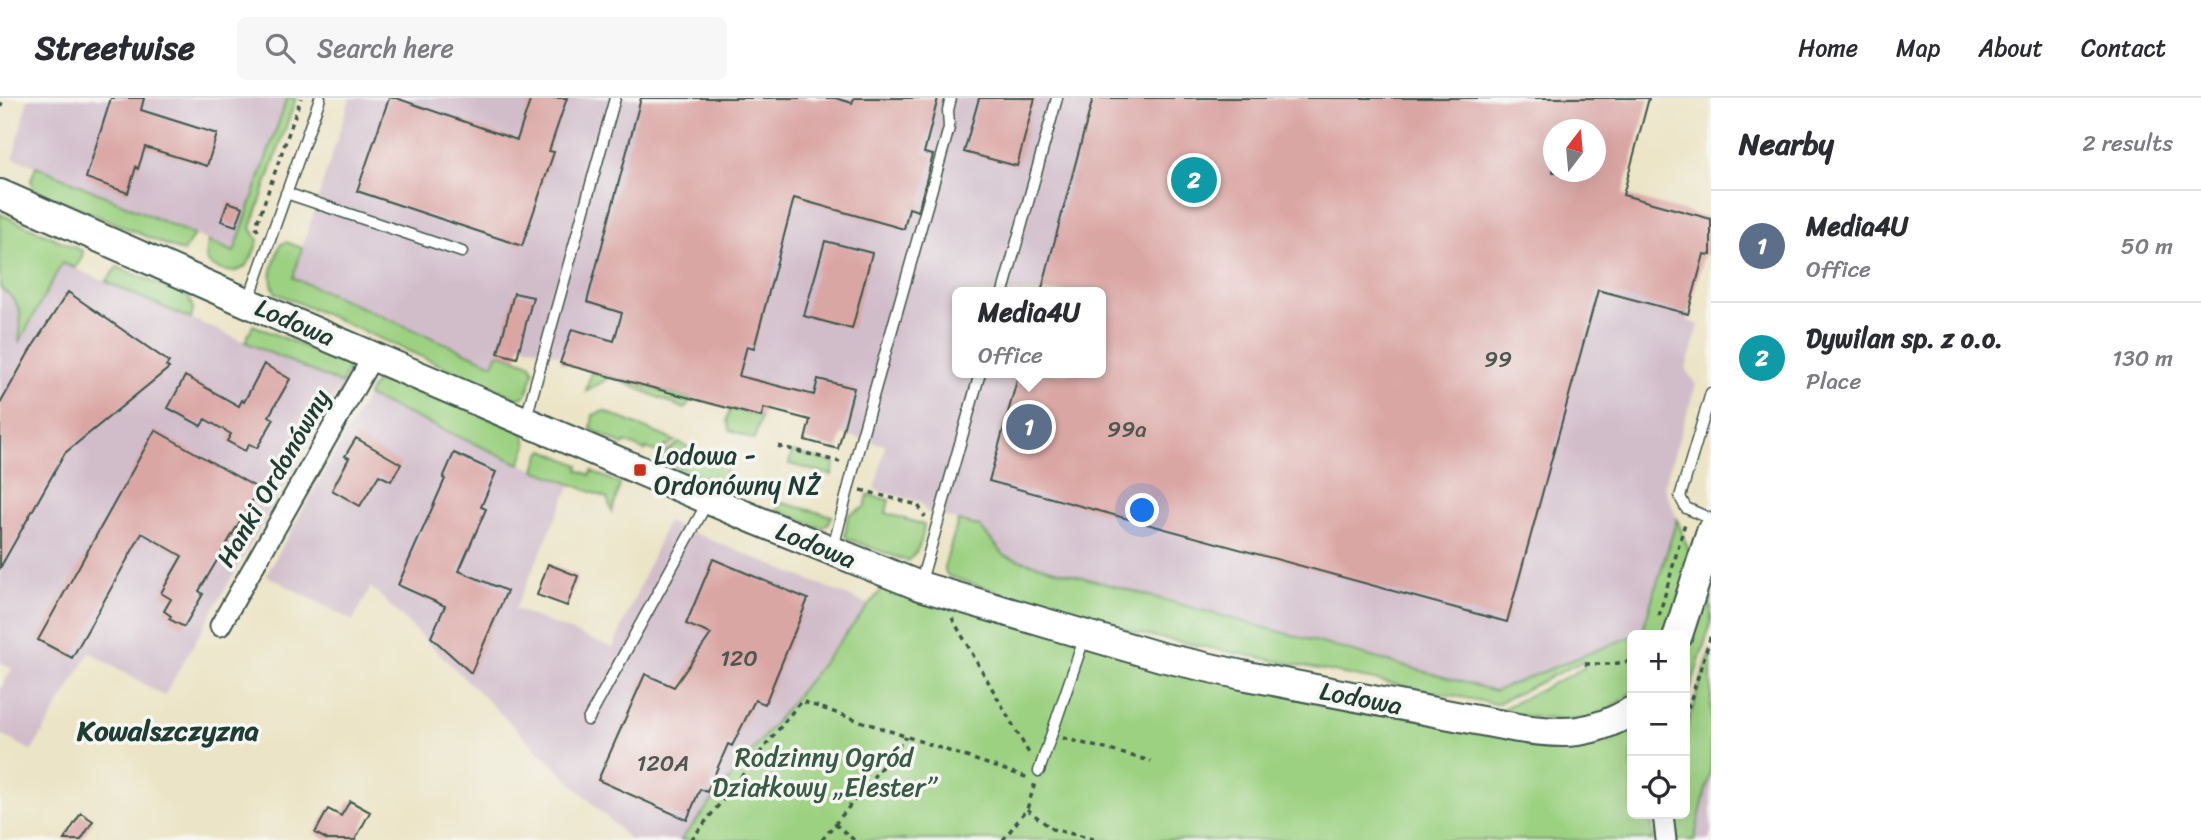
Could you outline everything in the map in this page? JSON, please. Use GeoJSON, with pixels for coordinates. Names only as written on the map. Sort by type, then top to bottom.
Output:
{"type":"FeatureCollection","features":[{"type":"Feature","properties":{"kind":"street","name":"Lodowa"},"geometry":{"type":"LineString","coordinates":[[0,194],[709,500],[929,589],[1085,636],[1242,676],[1554,733],[1588,730],[1613,722],[1627,714]]}},
{"type":"Feature","properties":{"kind":"street","name":"Hanki Ordonówny"},"geometry":{"type":"LineString","coordinates":[[219,626],[373,356]]}},
{"type":"Feature","properties":{"kind":"street"},"geometry":{"type":"LineString","coordinates":[[1667,630],[1711,531]]}},
{"type":"Feature","properties":{"kind":"street"},"geometry":{"type":"LineString","coordinates":[[1663,819],[1666,840]]}},
{"type":"Feature","properties":{"kind":"lane"},"geometry":{"type":"LineString","coordinates":[[248,303],[320,98]]}},
{"type":"Feature","properties":{"kind":"lane"},"geometry":{"type":"LineString","coordinates":[[525,421],[615,98]]}},
{"type":"Feature","properties":{"kind":"lane"},"geometry":{"type":"LineString","coordinates":[[832,552],[949,128],[948,110],[951,98]]}},
{"type":"Feature","properties":{"kind":"lane"},"geometry":{"type":"LineString","coordinates":[[1004,287],[1058,98]]}},
{"type":"Feature","properties":{"kind":"lane"},"geometry":{"type":"LineString","coordinates":[[286,193],[462,252]]}},
{"type":"Feature","properties":{"kind":"lane"},"geometry":{"type":"LineString","coordinates":[[929,589],[938,522],[979,378]]}},
{"type":"Feature","properties":{"kind":"lane"},"geometry":{"type":"LineString","coordinates":[[1711,393],[1680,497],[1686,508],[1711,519]]}},
{"type":"Feature","properties":{"kind":"lane"},"geometry":{"type":"LineString","coordinates":[[588,720],[709,500]]}},
{"type":"Feature","properties":{"kind":"lane"},"geometry":{"type":"LineString","coordinates":[[1039,771],[1085,636]]}},
{"type":"Feature","properties":{"kind":"path"},"geometry":{"type":"LineString","coordinates":[[0,107],[4,98]]}},
{"type":"Feature","properties":{"kind":"path"},"geometry":{"type":"LineString","coordinates":[[261,239],[256,226],[302,98]]}},
{"type":"Feature","properties":{"kind":"path"},"geometry":{"type":"LineString","coordinates":[[778,446],[840,462]]}},
{"type":"Feature","properties":{"kind":"path"},"geometry":{"type":"LineString","coordinates":[[849,486],[918,505],[925,519],[938,522]]}},
{"type":"Feature","properties":{"kind":"path"},"geometry":{"type":"LineString","coordinates":[[1667,630],[1689,509]]}},
{"type":"Feature","properties":{"kind":"path"},"geometry":{"type":"LineString","coordinates":[[929,589],[1039,771]]}},
{"type":"Feature","properties":{"kind":"path"},"geometry":{"type":"LineString","coordinates":[[1690,702],[1711,635]]}},
{"type":"Feature","properties":{"kind":"path"},"geometry":{"type":"LineString","coordinates":[[1585,664],[1627,662]]}},
{"type":"Feature","properties":{"kind":"path"},"geometry":{"type":"LineString","coordinates":[[691,840],[801,701],[1036,780],[1027,808],[1003,840]]}},
{"type":"Feature","properties":{"kind":"path"},"geometry":{"type":"LineString","coordinates":[[1051,735],[1151,761]]}},
{"type":"Feature","properties":{"kind":"path"},"geometry":{"type":"LineString","coordinates":[[822,840],[906,737]]}},
{"type":"Feature","properties":{"kind":"path"},"geometry":{"type":"LineString","coordinates":[[1027,808],[1052,830],[1097,840]]}},
{"type":"Feature","properties":{"kind":"path"},"geometry":{"type":"LineString","coordinates":[[835,824],[854,840]]}},
{"type":"Feature","properties":{"kind":"shaded area"},"geometry":{"type":"Polygon","coordinates":[[[28,98],[287,98],[234,252],[13,158],[28,98]]]}},
{"type":"Feature","properties":{"kind":"shaded area"},"geometry":{"type":"Polygon","coordinates":[[[350,98],[1649,98],[1623,195],[1711,219],[1711,255],[1704,254],[1688,314],[1688,321],[1699,325],[1686,369],[1696,385],[1664,486],[1677,519],[1643,630],[1627,630],[1627,638],[1496,691],[1005,556],[980,527],[927,512],[920,502],[875,490],[885,445],[842,434],[838,449],[805,440],[809,420],[765,408],[761,417],[560,363],[562,356],[502,339],[493,364],[293,277],[350,98]]]}},
{"type":"Feature","properties":{"kind":"shaded area"},"geometry":{"type":"Polygon","coordinates":[[[0,236],[342,384],[164,696],[90,652],[32,751],[0,734],[0,690],[12,669],[0,662],[0,236]]]}},
{"type":"Feature","properties":{"kind":"shaded area"},"geometry":{"type":"Polygon","coordinates":[[[367,396],[571,484],[515,609],[613,648],[667,522],[870,605],[681,840],[630,840],[371,587],[353,621],[266,575],[367,396]]]}},
{"type":"Feature","properties":{"kind":"shaded area"},"geometry":{"type":"Polygon","coordinates":[[[1711,768],[1711,840],[1694,840],[1711,768]]]}},
{"type":"Feature","properties":{"kind":"green space"},"geometry":{"type":"Polygon","coordinates":[[[287,98],[296,98],[251,228],[258,240],[253,255],[246,266],[235,271],[212,266],[206,260],[208,241],[234,252],[287,98]]]}},
{"type":"Feature","properties":{"kind":"green space"},"geometry":{"type":"Polygon","coordinates":[[[36,166],[194,235],[183,252],[34,189],[31,180],[36,166]]]}},
{"type":"Feature","properties":{"kind":"green space"},"geometry":{"type":"Polygon","coordinates":[[[0,214],[83,251],[75,268],[62,263],[19,343],[20,311],[14,299],[0,288],[0,214]]]}},
{"type":"Feature","properties":{"kind":"green space"},"geometry":{"type":"Polygon","coordinates":[[[286,242],[302,248],[293,278],[493,364],[498,353],[531,364],[534,372],[526,395],[518,399],[276,293],[272,269],[280,245],[286,242]]]}},
{"type":"Feature","properties":{"kind":"green space"},"geometry":{"type":"Polygon","coordinates":[[[117,267],[189,297],[193,309],[191,319],[106,282],[117,267]]]}},
{"type":"Feature","properties":{"kind":"green space"},"geometry":{"type":"Polygon","coordinates":[[[253,325],[349,366],[342,384],[245,342],[253,325]]]}},
{"type":"Feature","properties":{"kind":"green space"},"geometry":{"type":"Polygon","coordinates":[[[591,372],[611,377],[586,391],[591,372]]]}},
{"type":"Feature","properties":{"kind":"green space"},"geometry":{"type":"Polygon","coordinates":[[[613,378],[691,399],[685,409],[613,378]]]}},
{"type":"Feature","properties":{"kind":"green space"},"geometry":{"type":"Polygon","coordinates":[[[384,380],[416,393],[422,390],[524,433],[527,445],[520,464],[367,396],[374,384],[384,380]]]}},
{"type":"Feature","properties":{"kind":"green space"},"geometry":{"type":"Polygon","coordinates":[[[730,409],[761,417],[754,440],[730,430],[727,420],[730,409]]]}},
{"type":"Feature","properties":{"kind":"green space"},"geometry":{"type":"Polygon","coordinates":[[[604,411],[675,441],[657,452],[646,448],[645,451],[625,442],[623,445],[591,429],[593,415],[604,411]]]}},
{"type":"Feature","properties":{"kind":"green space"},"geometry":{"type":"Polygon","coordinates":[[[679,443],[720,461],[727,471],[723,484],[720,486],[657,458],[679,443]]]}},
{"type":"Feature","properties":{"kind":"green space"},"geometry":{"type":"Polygon","coordinates":[[[544,450],[579,465],[578,470],[590,475],[592,471],[620,484],[612,512],[607,498],[535,470],[544,450]]]}},
{"type":"Feature","properties":{"kind":"green space"},"geometry":{"type":"Polygon","coordinates":[[[792,452],[835,463],[832,475],[789,464],[792,452]]]}},
{"type":"Feature","properties":{"kind":"green space"},"geometry":{"type":"Polygon","coordinates":[[[868,495],[889,500],[886,513],[924,525],[918,549],[907,561],[845,536],[848,515],[865,507],[868,495]]]}},
{"type":"Feature","properties":{"kind":"green space"},"geometry":{"type":"Polygon","coordinates":[[[779,502],[832,516],[822,528],[777,510],[779,502]]]}},
{"type":"Feature","properties":{"kind":"green space"},"geometry":{"type":"Polygon","coordinates":[[[1677,519],[1692,559],[1670,630],[1643,630],[1677,519]]]}},
{"type":"Feature","properties":{"kind":"green space"},"geometry":{"type":"Polygon","coordinates":[[[958,521],[980,527],[1005,556],[1495,691],[1627,638],[1627,696],[1601,713],[1581,720],[1557,720],[1496,712],[1584,668],[1583,661],[1496,704],[1150,636],[1094,622],[948,576],[945,564],[958,521]]]}},
{"type":"Feature","properties":{"kind":"green space"},"geometry":{"type":"Polygon","coordinates":[[[1711,575],[1711,623],[1690,690],[1690,643],[1711,575]]]}},
{"type":"Feature","properties":{"kind":"green space","name":"Rodzinny Ogród Działkowy „Elester”"},"geometry":{"type":"Polygon","coordinates":[[[885,585],[1545,745],[1591,743],[1612,736],[1627,726],[1627,819],[1651,819],[1654,840],[681,840],[885,585]]]}},
{"type":"Feature","properties":{"kind":"green space"},"geometry":{"type":"Polygon","coordinates":[[[1711,649],[1711,768],[1694,840],[1673,840],[1669,819],[1690,819],[1690,717],[1711,649]]]}},
{"type":"Feature","properties":{"kind":"building"},"geometry":{"type":"Polygon","coordinates":[[[111,98],[144,98],[141,110],[217,134],[207,166],[145,147],[128,193],[86,178],[111,98]]]}},
{"type":"Feature","properties":{"kind":"building"},"geometry":{"type":"Polygon","coordinates":[[[389,98],[396,98],[517,140],[531,98],[567,98],[549,151],[554,152],[522,246],[357,191],[389,98]]]}},
{"type":"Feature","properties":{"kind":"building"},"geometry":{"type":"Polygon","coordinates":[[[641,98],[835,98],[852,103],[854,98],[938,98],[924,153],[933,155],[918,211],[909,208],[904,229],[794,198],[754,348],[747,346],[739,376],[814,395],[818,379],[854,388],[838,449],[805,440],[810,420],[764,408],[761,417],[560,363],[572,329],[614,341],[622,313],[587,302],[641,98]]]}},
{"type":"Feature","properties":{"kind":"building"},"geometry":{"type":"Polygon","coordinates":[[[979,98],[1035,98],[1017,166],[964,152],[979,98]]]}},
{"type":"Feature","properties":{"kind":"building"},"geometry":{"type":"Polygon","coordinates":[[[1093,98],[1649,98],[1623,195],[1711,219],[1711,255],[1704,254],[1688,314],[1598,290],[1507,622],[989,481],[1018,378],[1106,378],[1106,287],[1042,287],[1093,98]]]}},
{"type":"Feature","properties":{"kind":"building"},"geometry":{"type":"Polygon","coordinates":[[[228,202],[243,207],[236,226],[221,221],[228,202]]]}},
{"type":"Feature","properties":{"kind":"building"},"geometry":{"type":"Polygon","coordinates":[[[825,241],[872,253],[852,329],[804,316],[825,241]]]}},
{"type":"Feature","properties":{"kind":"building"},"geometry":{"type":"Polygon","coordinates":[[[68,292],[169,362],[166,366],[169,368],[65,453],[0,568],[0,404],[29,352],[68,292]]]}},
{"type":"Feature","properties":{"kind":"building"},"geometry":{"type":"Polygon","coordinates":[[[514,293],[533,297],[517,358],[498,353],[514,293]]]}},
{"type":"Feature","properties":{"kind":"building"},"geometry":{"type":"Polygon","coordinates":[[[264,364],[290,379],[269,416],[274,419],[257,448],[249,444],[245,451],[227,441],[231,434],[205,419],[201,426],[168,408],[185,376],[239,406],[242,400],[244,402],[264,364]]]}},
{"type":"Feature","properties":{"kind":"building"},"geometry":{"type":"Polygon","coordinates":[[[155,430],[259,489],[199,591],[203,594],[184,627],[169,619],[171,616],[164,611],[171,599],[161,593],[182,556],[142,533],[72,658],[38,640],[155,430]]]}},
{"type":"Feature","properties":{"kind":"building"},"geometry":{"type":"Polygon","coordinates":[[[356,438],[401,464],[391,481],[379,475],[360,506],[332,490],[349,458],[345,456],[356,438]]]}},
{"type":"Feature","properties":{"kind":"building"},"geometry":{"type":"Polygon","coordinates":[[[454,453],[496,472],[481,507],[486,509],[459,571],[507,591],[471,673],[431,637],[445,606],[398,585],[454,453]]]}},
{"type":"Feature","properties":{"kind":"building"},"geometry":{"type":"Polygon","coordinates":[[[713,559],[808,599],[765,704],[755,700],[732,746],[728,744],[707,792],[700,789],[687,820],[598,780],[645,674],[674,687],[711,634],[686,624],[713,559]]]}},
{"type":"Feature","properties":{"kind":"building"},"geometry":{"type":"Polygon","coordinates":[[[548,564],[578,576],[567,606],[537,595],[548,564]]]}},
{"type":"Feature","properties":{"kind":"building"},"geometry":{"type":"Polygon","coordinates":[[[350,801],[370,812],[355,840],[328,840],[315,833],[328,809],[341,816],[350,801]]]}},
{"type":"Feature","properties":{"kind":"building"},"geometry":{"type":"Polygon","coordinates":[[[81,813],[93,821],[81,840],[64,840],[81,813]]]}},
{"type":"Feature","properties":{"kind":"place","name":"Dywilan sp. z o.o."},"geometry":{"type":"Point","coordinates":[1194,180]}},
{"type":"Feature","properties":{"kind":"place","name":"Media4U"},"geometry":{"type":"Point","coordinates":[1029,427]}},
{"type":"Feature","properties":{"kind":"place","name":"Lodowa - Ordonówny NŻ"},"geometry":{"type":"Point","coordinates":[640,470]}},
{"type":"Feature","properties":{"kind":"district","name":"Kowalszczyzna"},"geometry":{"type":"Point","coordinates":[168,730]}}]}
